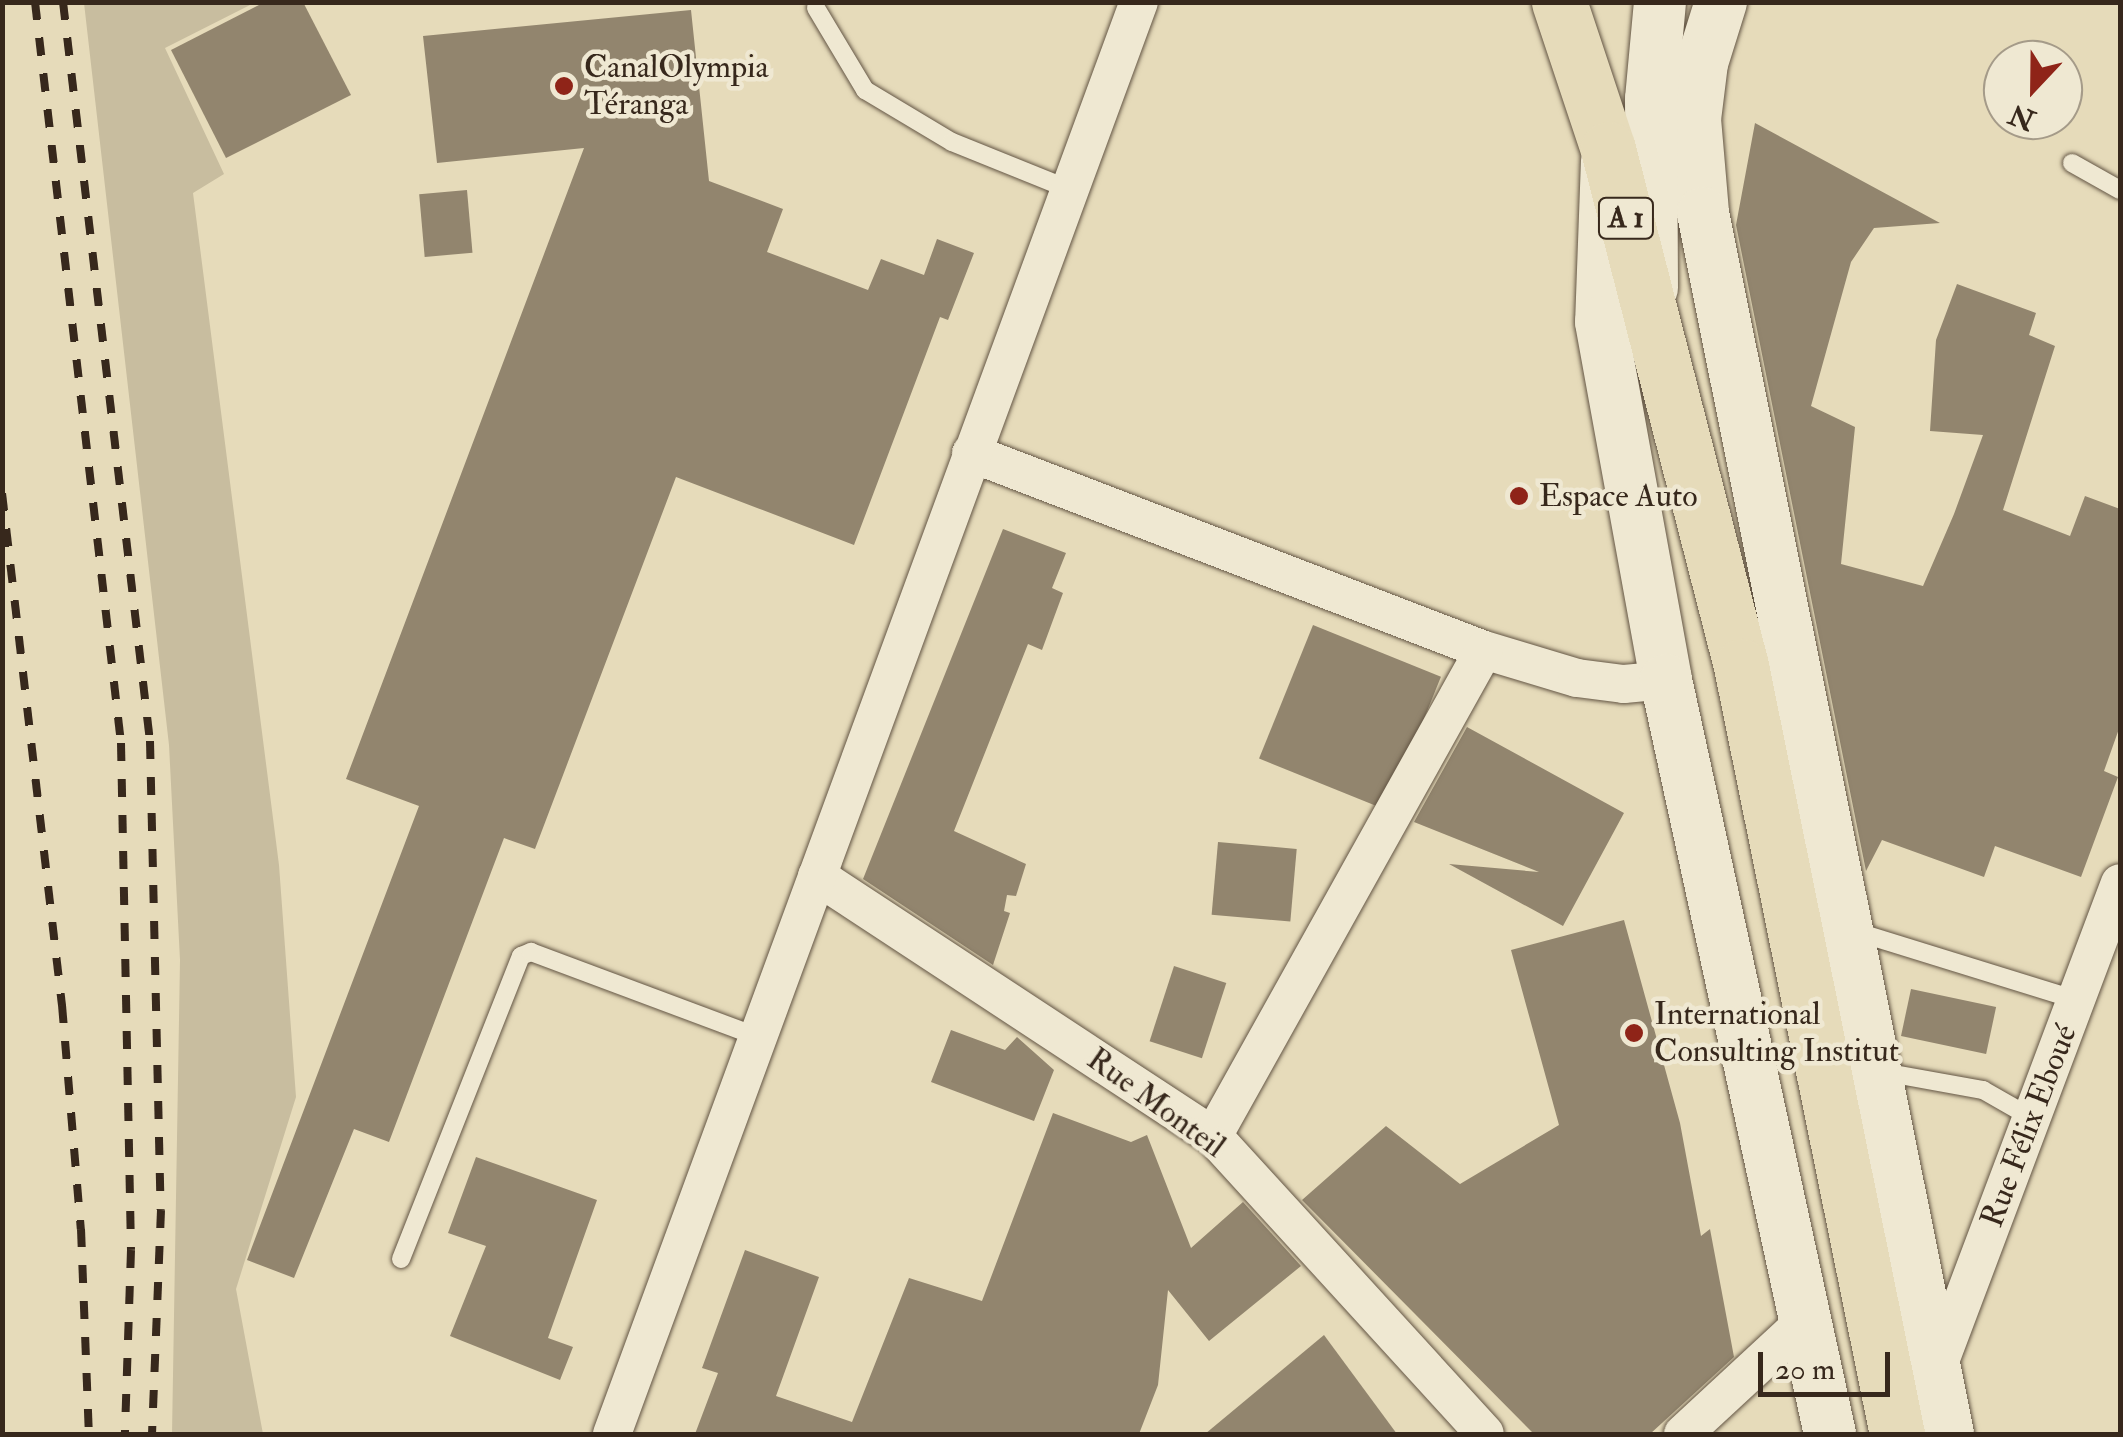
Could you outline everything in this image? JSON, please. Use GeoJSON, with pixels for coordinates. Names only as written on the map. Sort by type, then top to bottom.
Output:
{"type":"FeatureCollection","features":[{"type":"Feature","properties":{"kind":"highway","name":"A 1"},"geometry":{"type":"LineString","coordinates":[[1558,2],[1608,149],[1741,666],[1897,1434]]}},
{"type":"Feature","properties":{"kind":"highway","name":"A 1"},"geometry":{"type":"LineString","coordinates":[[1587,2],[1589,86]]}},
{"type":"Feature","properties":{"kind":"street"},"geometry":{"type":"LineString","coordinates":[[612,1434],[1140,2]]}},
{"type":"Feature","properties":{"kind":"street"},"geometry":{"type":"LineString","coordinates":[[1656,330],[1651,99],[1660,2]]}},
{"type":"Feature","properties":{"kind":"street"},"geometry":{"type":"LineString","coordinates":[[1721,2],[1702,64],[1695,119],[1703,213],[1948,1434]]}},
{"type":"Feature","properties":{"kind":"street"},"geometry":{"type":"LineString","coordinates":[[1608,149],[1600,322],[1666,680],[1830,1434]]}},
{"type":"Feature","properties":{"kind":"street"},"geometry":{"type":"LineString","coordinates":[[972,452],[1484,650],[1577,678],[1624,684],[1666,680]]}},
{"type":"Feature","properties":{"kind":"street"},"geometry":{"type":"LineString","coordinates":[[1213,1136],[1484,650]]}},
{"type":"Feature","properties":{"kind":"street","name":"Rue Monteil"},"geometry":{"type":"LineString","coordinates":[[817,876],[1213,1136],[1485,1434]]}},
{"type":"Feature","properties":{"kind":"street","name":"Rue Félix Eboué"},"geometry":{"type":"LineString","coordinates":[[1937,1369],[2120,883]]}},
{"type":"Feature","properties":{"kind":"street"},"geometry":{"type":"LineString","coordinates":[[1689,1432],[1804,1322]]}},
{"type":"Feature","properties":{"kind":"lane"},"geometry":{"type":"LineString","coordinates":[[816,8],[865,90],[952,142],[1073,191]]}},
{"type":"Feature","properties":{"kind":"lane"},"geometry":{"type":"LineString","coordinates":[[2072,163],[2120,190]]}},
{"type":"Feature","properties":{"kind":"lane"},"geometry":{"type":"LineString","coordinates":[[1849,929],[2078,1000]]}},
{"type":"Feature","properties":{"kind":"lane"},"geometry":{"type":"LineString","coordinates":[[402,1259],[521,956],[531,952],[758,1037]]}},
{"type":"Feature","properties":{"kind":"lane"},"geometry":{"type":"LineString","coordinates":[[1878,1071],[1983,1090],[2032,1118]]}},
{"type":"Feature","properties":{"kind":"shaded area"},"geometry":{"type":"Polygon","coordinates":[[[84,3],[254,3],[165,48],[224,174],[193,193],[279,865],[296,1097],[236,1289],[263,1434],[172,1434],[180,960],[169,745],[84,3]]]}},
{"type":"Feature","properties":{"kind":"building"},"geometry":{"type":"Polygon","coordinates":[[[265,2],[303,2],[351,95],[226,158],[171,50],[265,2]]]}},
{"type":"Feature","properties":{"kind":"building"},"geometry":{"type":"Polygon","coordinates":[[[691,10],[709,181],[783,209],[767,252],[868,290],[881,259],[924,275],[937,239],[974,253],[948,320],[940,317],[854,545],[676,477],[535,849],[504,838],[389,1142],[354,1129],[294,1278],[247,1260],[419,806],[346,779],[584,148],[437,163],[423,36],[691,10]]]}},
{"type":"Feature","properties":{"kind":"building"},"geometry":{"type":"Polygon","coordinates":[[[1755,123],[1940,223],[1874,228],[1851,262],[1811,406],[1855,427],[1841,564],[1923,586],[1954,514],[1983,435],[1930,431],[1936,340],[1957,284],[2036,313],[2029,335],[2055,346],[2003,510],[2070,536],[2085,496],[2120,509],[2120,726],[2104,771],[2118,777],[2081,877],[1995,846],[1984,877],[1882,840],[1866,871],[1736,225],[1755,123]]]}},
{"type":"Feature","properties":{"kind":"building"},"geometry":{"type":"Polygon","coordinates":[[[467,190],[472,253],[425,257],[419,194],[467,190]]]}},
{"type":"Feature","properties":{"kind":"building"},"geometry":{"type":"Polygon","coordinates":[[[1003,529],[1066,553],[1052,588],[1063,593],[1042,650],[1028,644],[954,831],[1026,864],[1016,896],[1007,895],[1004,911],[1010,913],[993,965],[863,879],[1003,529]]]}},
{"type":"Feature","properties":{"kind":"building"},"geometry":{"type":"Polygon","coordinates":[[[1313,625],[1441,677],[1387,810],[1259,759],[1313,625]]]}},
{"type":"Feature","properties":{"kind":"building"},"geometry":{"type":"Polygon","coordinates":[[[1467,727],[1624,813],[1563,926],[1449,864],[1539,872],[1414,822],[1467,727]]]}},
{"type":"Feature","properties":{"kind":"building"},"geometry":{"type":"Polygon","coordinates":[[[1218,842],[1297,849],[1290,922],[1212,915],[1218,842]]]}},
{"type":"Feature","properties":{"kind":"building"},"geometry":{"type":"Polygon","coordinates":[[[1624,920],[1680,1123],[1701,1236],[1710,1229],[1734,1357],[1650,1434],[1534,1434],[1302,1200],[1386,1126],[1460,1184],[1559,1125],[1511,950],[1624,920]]]}},
{"type":"Feature","properties":{"kind":"building"},"geometry":{"type":"Polygon","coordinates":[[[1174,966],[1226,983],[1202,1058],[1150,1041],[1174,966]]]}},
{"type":"Feature","properties":{"kind":"building"},"geometry":{"type":"Polygon","coordinates":[[[1911,989],[1996,1007],[1986,1054],[1901,1036],[1911,989]]]}},
{"type":"Feature","properties":{"kind":"building"},"geometry":{"type":"Polygon","coordinates":[[[951,1030],[1005,1050],[1017,1037],[1054,1070],[1034,1121],[931,1082],[951,1030]]]}},
{"type":"Feature","properties":{"kind":"building"},"geometry":{"type":"Polygon","coordinates":[[[1053,1113],[1131,1142],[1147,1135],[1191,1248],[1243,1202],[1301,1266],[1209,1341],[1168,1290],[1158,1385],[1139,1434],[695,1434],[718,1373],[702,1368],[745,1250],[819,1277],[776,1396],[852,1422],[909,1278],[982,1301],[1053,1113]]]}},
{"type":"Feature","properties":{"kind":"building"},"geometry":{"type":"Polygon","coordinates":[[[476,1157],[597,1200],[548,1338],[573,1347],[560,1380],[450,1336],[486,1246],[448,1233],[476,1157]]]}},
{"type":"Feature","properties":{"kind":"building"},"geometry":{"type":"Polygon","coordinates":[[[1324,1335],[1397,1434],[1205,1434],[1324,1335]]]}},
{"type":"Feature","properties":{"kind":"railway"},"geometry":{"type":"LineString","coordinates":[[35,2],[121,743],[131,1250],[125,1434]]}},
{"type":"Feature","properties":{"kind":"railway"},"geometry":{"type":"LineString","coordinates":[[63,2],[150,741],[161,1210],[152,1434]]}},
{"type":"Feature","properties":{"kind":"railway"},"geometry":{"type":"LineString","coordinates":[[2,493],[62,1005],[81,1229],[89,1434]]}},
{"type":"Feature","properties":{"kind":"place","name":"CanalOlympia Téranga"},"geometry":{"type":"Point","coordinates":[564,86]}},
{"type":"Feature","properties":{"kind":"place","name":"Espace Auto"},"geometry":{"type":"Point","coordinates":[1519,496]}},
{"type":"Feature","properties":{"kind":"place","name":"International Consulting Institut"},"geometry":{"type":"Point","coordinates":[1634,1033]}}]}
